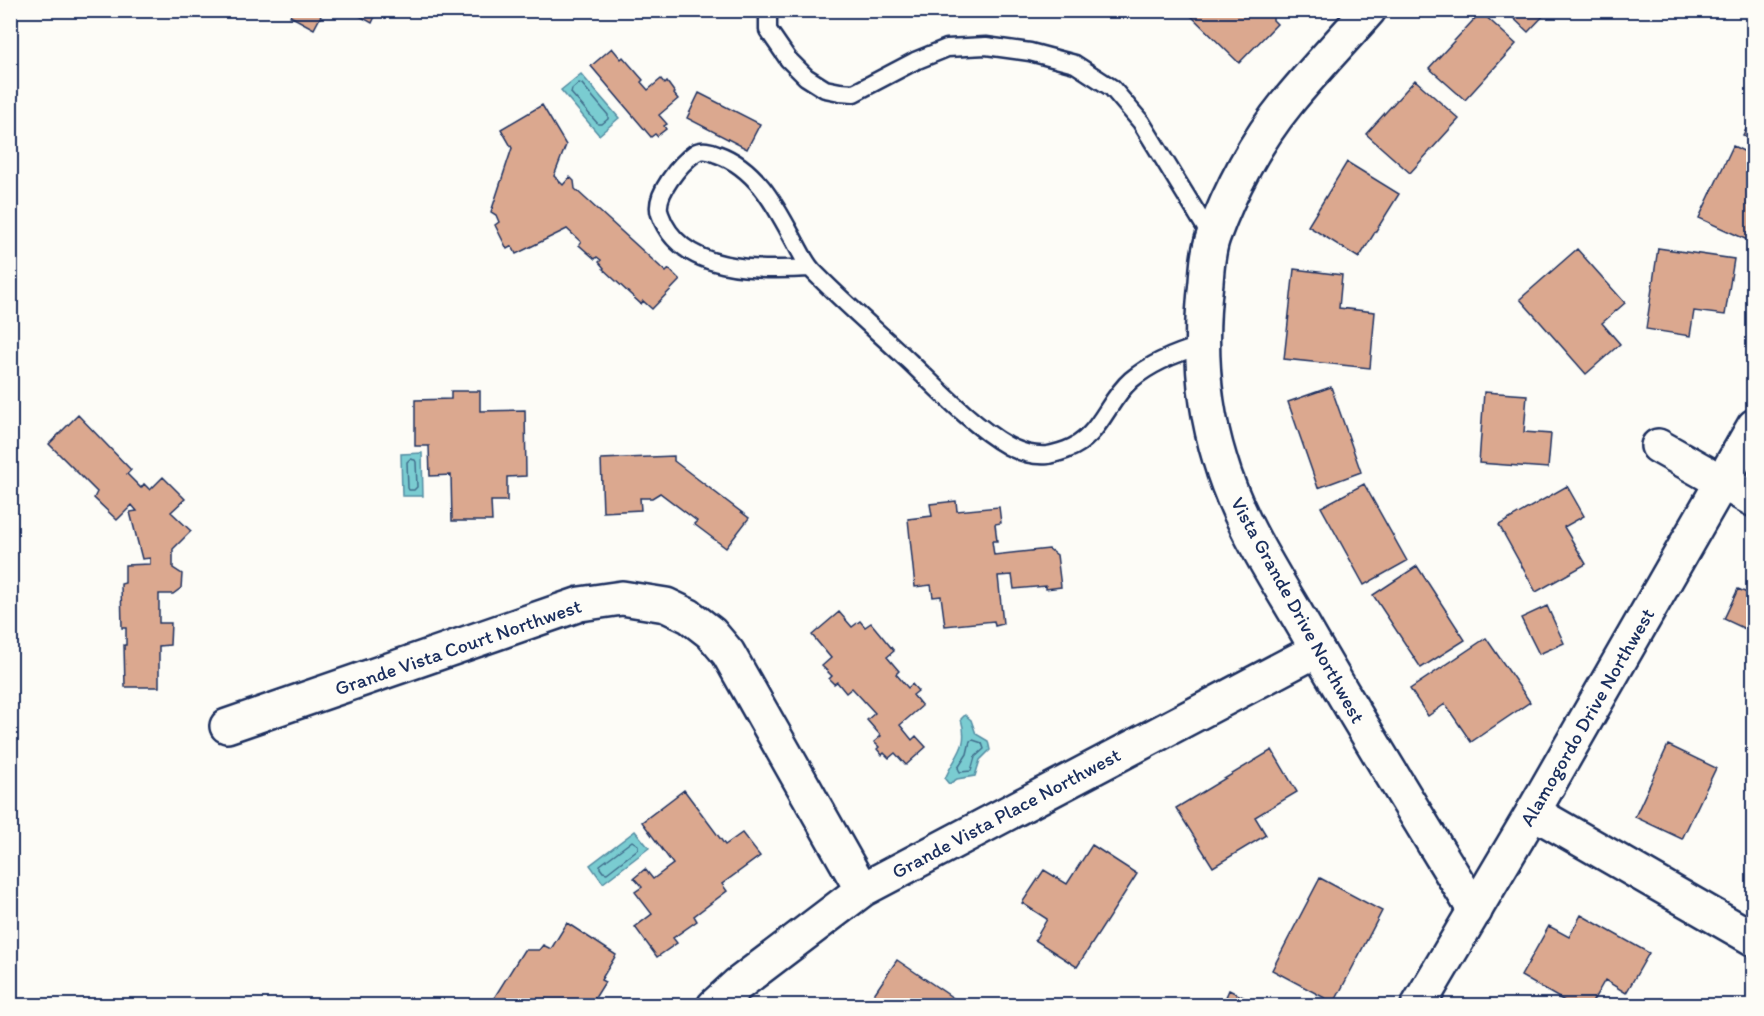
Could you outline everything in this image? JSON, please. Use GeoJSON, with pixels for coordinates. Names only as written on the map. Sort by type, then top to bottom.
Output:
{"type":"FeatureCollection","features":[{"type":"Feature","properties":{"kind":"street","name":"Vista Grande Drive Northwest"},"geometry":{"type":"LineString","coordinates":[[1369,10],[1286,104],[1238,180],[1212,238],[1204,297],[1201,346],[1204,383],[1211,427],[1220,461],[1258,548],[1317,650],[1475,910]]}},
{"type":"Feature","properties":{"kind":"street","name":"Alamogordo Drive Northwest"},"geometry":{"type":"LineString","coordinates":[[1418,1005],[1533,812],[1754,426]]}},
{"type":"Feature","properties":{"kind":"street"},"geometry":{"type":"LineString","coordinates":[[1658,446],[1754,500]]}},
{"type":"Feature","properties":{"kind":"street","name":"Grande Vista Court Northwest"},"geometry":{"type":"LineString","coordinates":[[227,726],[580,604],[622,598],[666,605],[689,616],[711,633],[728,653],[862,890]]}},
{"type":"Feature","properties":{"kind":"street","name":"Grande Vista Place Northwest"},"geometry":{"type":"LineString","coordinates":[[714,1005],[862,890],[1317,650]]}},
{"type":"Feature","properties":{"kind":"street"},"geometry":{"type":"LineString","coordinates":[[1533,812],[1754,939]]}},
{"type":"Feature","properties":{"kind":"lane"},"geometry":{"type":"LineString","coordinates":[[768,10],[768,30],[788,59],[806,77],[825,89],[840,92],[854,93],[915,61],[947,48],[986,46],[1030,52],[1075,64],[1112,88],[1141,122],[1212,238]]}},
{"type":"Feature","properties":{"kind":"lane"},"geometry":{"type":"LineString","coordinates":[[810,267],[783,270],[736,266],[710,261],[690,253],[667,229],[659,212],[663,194],[672,176],[698,151],[723,156],[744,168],[777,208],[810,267],[984,429],[1008,446],[1028,455],[1051,455],[1075,447],[1088,438],[1100,424],[1121,391],[1131,380],[1163,359],[1201,346]]}},
{"type":"Feature","properties":{"kind":"water"},"geometry":{"type":"Polygon","coordinates":[[[581,74],[619,118],[599,135],[561,90],[581,74]]]}},
{"type":"Feature","properties":{"kind":"water"},"geometry":{"type":"Polygon","coordinates":[[[422,453],[423,496],[402,496],[401,454],[422,453]]]}},
{"type":"Feature","properties":{"kind":"water"},"geometry":{"type":"Polygon","coordinates":[[[965,715],[971,720],[976,734],[988,741],[990,750],[980,760],[975,776],[957,779],[949,784],[945,779],[962,745],[964,738],[961,719],[965,715]]]}},
{"type":"Feature","properties":{"kind":"water"},"geometry":{"type":"Polygon","coordinates":[[[635,831],[649,848],[603,883],[590,865],[635,831]]]}},
{"type":"Feature","properties":{"kind":"building"},"geometry":{"type":"Polygon","coordinates":[[[293,10],[324,10],[314,29],[290,16],[293,10]]]}},
{"type":"Feature","properties":{"kind":"building"},"geometry":{"type":"Polygon","coordinates":[[[349,10],[378,10],[372,23],[349,10]]]}},
{"type":"Feature","properties":{"kind":"building"},"geometry":{"type":"Polygon","coordinates":[[[1185,10],[1268,10],[1277,24],[1239,63],[1185,10]]]}},
{"type":"Feature","properties":{"kind":"building"},"geometry":{"type":"Polygon","coordinates":[[[1505,10],[1549,10],[1528,32],[1505,10]]]}},
{"type":"Feature","properties":{"kind":"building"},"geometry":{"type":"Polygon","coordinates":[[[1481,12],[1516,44],[1465,100],[1429,68],[1481,12]]]}},
{"type":"Feature","properties":{"kind":"building"},"geometry":{"type":"Polygon","coordinates":[[[612,48],[643,80],[641,82],[648,90],[661,79],[665,84],[667,82],[675,93],[678,99],[659,115],[667,124],[664,126],[666,129],[657,136],[655,134],[651,137],[591,66],[612,48]]]}},
{"type":"Feature","properties":{"kind":"building"},"geometry":{"type":"Polygon","coordinates":[[[1415,80],[1459,119],[1410,173],[1366,134],[1415,80]]]}},
{"type":"Feature","properties":{"kind":"building"},"geometry":{"type":"Polygon","coordinates":[[[699,93],[760,124],[747,149],[687,118],[699,93]]]}},
{"type":"Feature","properties":{"kind":"building"},"geometry":{"type":"Polygon","coordinates":[[[542,105],[566,145],[554,176],[563,185],[570,177],[574,181],[575,189],[666,272],[669,269],[680,280],[652,309],[643,301],[641,304],[603,269],[599,262],[601,260],[597,257],[595,259],[579,245],[581,242],[567,229],[516,254],[512,246],[507,249],[495,225],[499,222],[496,215],[491,212],[512,148],[501,129],[542,105]]]}},
{"type":"Feature","properties":{"kind":"building"},"geometry":{"type":"Polygon","coordinates":[[[1754,115],[1754,141],[1743,135],[1754,115]]]}},
{"type":"Feature","properties":{"kind":"building"},"geometry":{"type":"Polygon","coordinates":[[[1733,146],[1754,156],[1754,243],[1699,218],[1733,146]]]}},
{"type":"Feature","properties":{"kind":"building"},"geometry":{"type":"Polygon","coordinates":[[[1347,162],[1399,194],[1359,258],[1308,226],[1347,162]]]}},
{"type":"Feature","properties":{"kind":"building"},"geometry":{"type":"Polygon","coordinates":[[[1658,248],[1734,259],[1725,315],[1694,311],[1690,336],[1646,329],[1658,248]]]}},
{"type":"Feature","properties":{"kind":"building"},"geometry":{"type":"Polygon","coordinates":[[[1577,249],[1625,303],[1602,323],[1620,344],[1586,374],[1520,299],[1577,249]]]}},
{"type":"Feature","properties":{"kind":"building"},"geometry":{"type":"Polygon","coordinates":[[[1294,269],[1342,275],[1339,308],[1375,312],[1370,368],[1284,359],[1294,269]]]}},
{"type":"Feature","properties":{"kind":"building"},"geometry":{"type":"Polygon","coordinates":[[[1331,387],[1361,472],[1318,488],[1288,402],[1331,387]]]}},
{"type":"Feature","properties":{"kind":"building"},"geometry":{"type":"Polygon","coordinates":[[[451,391],[480,391],[480,411],[525,410],[526,476],[507,477],[507,501],[491,501],[492,521],[452,521],[451,475],[430,476],[429,446],[415,446],[415,400],[451,399],[451,391]]]}},
{"type":"Feature","properties":{"kind":"building"},"geometry":{"type":"Polygon","coordinates":[[[1484,392],[1527,395],[1524,432],[1551,434],[1548,468],[1479,463],[1484,392]]]}},
{"type":"Feature","properties":{"kind":"building"},"geometry":{"type":"Polygon","coordinates":[[[78,415],[131,470],[127,474],[141,488],[144,484],[150,490],[163,477],[185,499],[171,512],[191,531],[173,549],[173,568],[182,574],[181,588],[173,594],[159,594],[159,623],[171,623],[170,645],[159,646],[159,687],[125,687],[126,628],[122,628],[121,584],[125,583],[125,565],[150,564],[150,558],[142,559],[130,512],[137,511],[132,505],[117,520],[94,498],[97,492],[49,444],[78,415]]]}},
{"type":"Feature","properties":{"kind":"building"},"geometry":{"type":"Polygon","coordinates":[[[674,456],[674,461],[749,518],[726,548],[694,524],[697,521],[660,493],[652,498],[640,498],[641,510],[603,512],[601,459],[674,456]]]}},
{"type":"Feature","properties":{"kind":"building"},"geometry":{"type":"Polygon","coordinates":[[[1364,484],[1407,561],[1364,585],[1321,507],[1364,484]]]}},
{"type":"Feature","properties":{"kind":"building"},"geometry":{"type":"Polygon","coordinates":[[[1567,486],[1584,516],[1564,527],[1586,564],[1536,592],[1499,525],[1567,486]]]}},
{"type":"Feature","properties":{"kind":"building"},"geometry":{"type":"Polygon","coordinates":[[[956,501],[957,511],[999,507],[1001,523],[995,524],[997,541],[992,541],[994,555],[1049,549],[1057,555],[1061,587],[1014,589],[1012,575],[998,576],[1003,624],[995,626],[994,621],[945,626],[941,596],[933,597],[931,585],[915,587],[908,519],[932,516],[930,504],[956,501]]]}},
{"type":"Feature","properties":{"kind":"building"},"geometry":{"type":"Polygon","coordinates":[[[1417,566],[1465,640],[1421,668],[1373,595],[1417,566]]]}},
{"type":"Feature","properties":{"kind":"building"},"geometry":{"type":"Polygon","coordinates":[[[1738,589],[1754,596],[1754,633],[1724,619],[1738,589]]]}},
{"type":"Feature","properties":{"kind":"building"},"geometry":{"type":"Polygon","coordinates":[[[1547,606],[1564,643],[1539,654],[1521,618],[1547,606]]]}},
{"type":"Feature","properties":{"kind":"building"},"geometry":{"type":"Polygon","coordinates":[[[839,612],[852,627],[860,621],[865,627],[871,623],[894,651],[887,657],[899,671],[896,674],[908,688],[912,684],[918,691],[913,695],[922,706],[900,725],[912,740],[916,736],[926,747],[906,765],[895,753],[889,758],[884,753],[882,755],[874,742],[881,736],[867,720],[875,713],[852,688],[846,693],[837,682],[834,684],[829,679],[832,676],[822,666],[831,658],[812,635],[839,612]]]}},
{"type":"Feature","properties":{"kind":"building"},"geometry":{"type":"Polygon","coordinates":[[[1486,638],[1530,702],[1471,742],[1445,704],[1428,716],[1410,689],[1486,638]]]}},
{"type":"Feature","properties":{"kind":"building"},"geometry":{"type":"Polygon","coordinates":[[[1668,745],[1716,768],[1682,839],[1635,817],[1668,745]]]}},
{"type":"Feature","properties":{"kind":"building"},"geometry":{"type":"Polygon","coordinates":[[[1272,750],[1297,792],[1255,817],[1266,835],[1213,867],[1176,808],[1272,750]]]}},
{"type":"Feature","properties":{"kind":"building"},"geometry":{"type":"Polygon","coordinates":[[[684,790],[725,845],[742,833],[760,856],[722,884],[727,891],[694,916],[697,921],[673,938],[677,943],[657,957],[635,927],[652,914],[635,892],[642,887],[634,878],[645,869],[653,879],[673,864],[642,822],[684,790]]]}},
{"type":"Feature","properties":{"kind":"building"},"geometry":{"type":"Polygon","coordinates":[[[1092,845],[1137,874],[1077,967],[1035,940],[1047,919],[1022,903],[1044,870],[1067,884],[1092,845]]]}},
{"type":"Feature","properties":{"kind":"building"},"geometry":{"type":"Polygon","coordinates":[[[1320,878],[1382,911],[1334,1003],[1272,970],[1320,878]]]}},
{"type":"Feature","properties":{"kind":"building"},"geometry":{"type":"Polygon","coordinates":[[[1581,915],[1649,953],[1626,993],[1605,980],[1590,1006],[1573,1006],[1521,976],[1549,926],[1569,937],[1581,915]]]}},
{"type":"Feature","properties":{"kind":"building"},"geometry":{"type":"Polygon","coordinates":[[[567,923],[616,955],[601,980],[605,982],[590,1006],[489,1006],[524,950],[539,950],[543,945],[551,949],[567,923]]]}},
{"type":"Feature","properties":{"kind":"building"},"geometry":{"type":"Polygon","coordinates":[[[897,960],[965,1006],[866,1006],[897,960]]]}},
{"type":"Feature","properties":{"kind":"building"},"geometry":{"type":"Polygon","coordinates":[[[1229,990],[1261,1006],[1222,1006],[1229,990]]]}}]}
